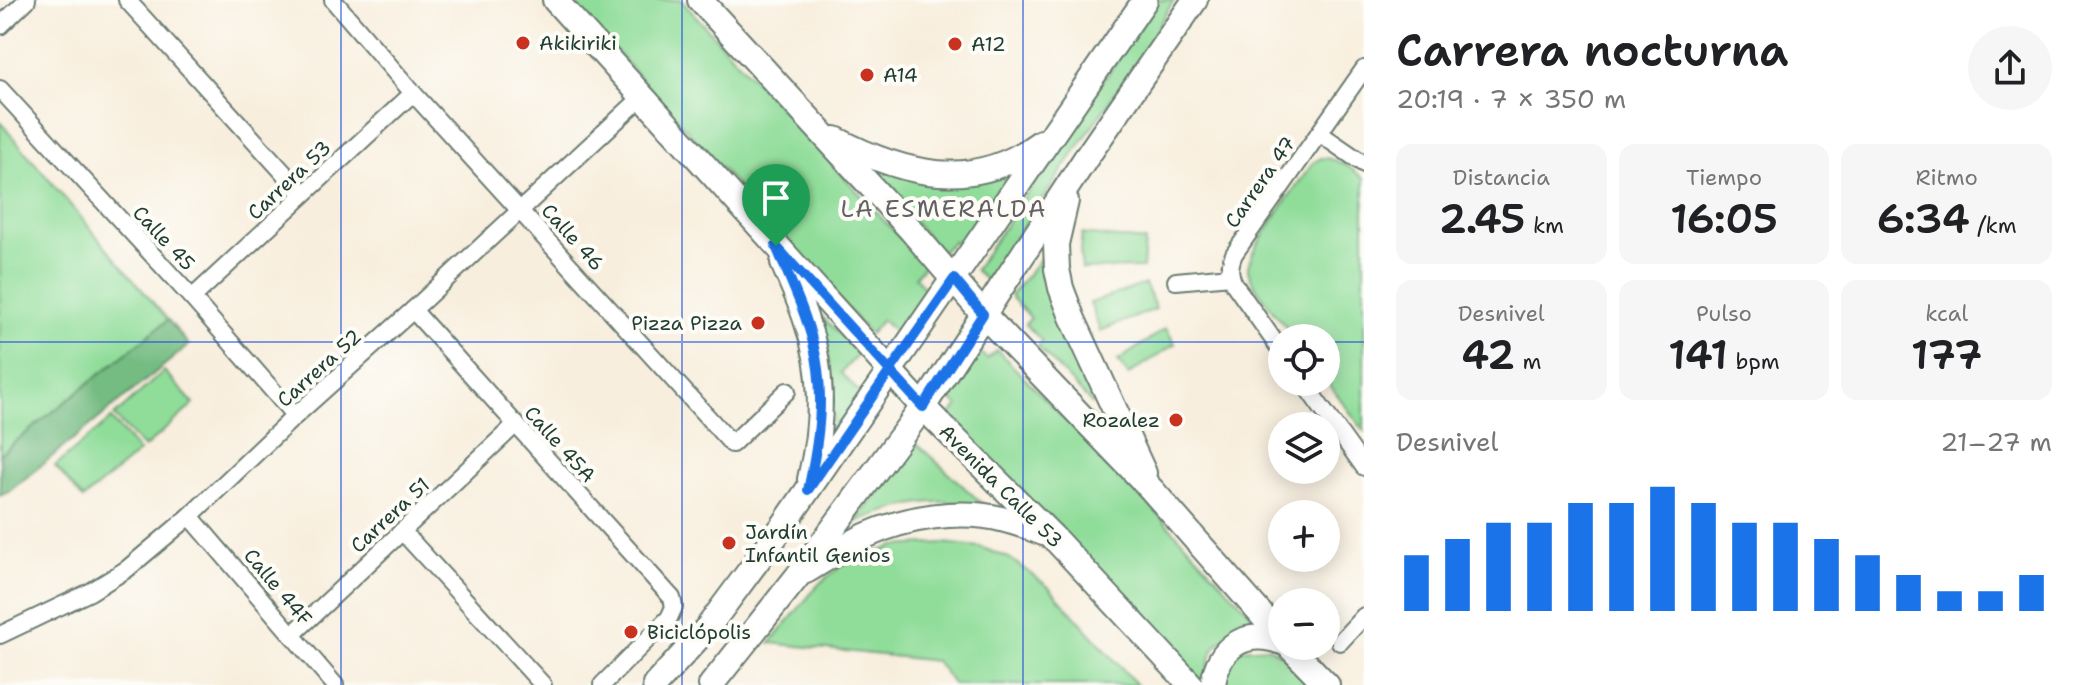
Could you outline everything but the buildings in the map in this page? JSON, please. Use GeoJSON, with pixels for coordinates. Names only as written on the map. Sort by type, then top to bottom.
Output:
{"type":"FeatureCollection","features":[{"type":"Feature","properties":{"kind":"main road","name":"Avenida Calle 53"},"geometry":{"type":"LineString","coordinates":[[555,0],[923,407],[1053,537],[1191,685]]}},
{"type":"Feature","properties":{"kind":"main road"},"geometry":{"type":"LineString","coordinates":[[700,0],[983,314],[1152,490],[1268,624]]}},
{"type":"Feature","properties":{"kind":"main road"},"geometry":{"type":"LineString","coordinates":[[655,685],[708,627],[808,490],[1145,0]]}},
{"type":"Feature","properties":{"kind":"main road"},"geometry":{"type":"LineString","coordinates":[[711,685],[797,577],[923,407],[1071,180],[1195,0]]}},
{"type":"Feature","properties":{"kind":"main road"},"geometry":{"type":"LineString","coordinates":[[822,132],[885,162],[918,171],[955,174],[1004,165],[1055,131]]}},
{"type":"Feature","properties":{"kind":"main road"},"geometry":{"type":"LineString","coordinates":[[1071,180],[1056,244],[1061,288],[1152,490]]}},
{"type":"Feature","properties":{"kind":"main road"},"geometry":{"type":"LineString","coordinates":[[776,246],[806,320],[819,378],[819,434],[808,490]]}},
{"type":"Feature","properties":{"kind":"main road"},"geometry":{"type":"LineString","coordinates":[[797,577],[864,536],[935,517],[967,515],[1003,519],[1053,537]]}},
{"type":"Feature","properties":{"kind":"main road"},"geometry":{"type":"LineString","coordinates":[[1213,685],[1220,659],[1226,651],[1237,642],[1258,637],[1268,638]]}},
{"type":"Feature","properties":{"kind":"main road"},"geometry":{"type":"LineString","coordinates":[[1303,660],[1327,685]]}},
{"type":"Feature","properties":{"kind":"street"},"geometry":{"type":"LineString","coordinates":[[0,26],[27,0]]}},
{"type":"Feature","properties":{"kind":"street"},"geometry":{"type":"LineString","coordinates":[[127,0],[303,194]]}},
{"type":"Feature","properties":{"kind":"street","name":"Calle 46"},"geometry":{"type":"LineString","coordinates":[[333,0],[413,93],[732,444],[787,391]]}},
{"type":"Feature","properties":{"kind":"street","name":"Carrera 47"},"geometry":{"type":"LineString","coordinates":[[1231,276],[1230,265],[1234,254],[1364,69]]}},
{"type":"Feature","properties":{"kind":"street","name":"Calle 45"},"geometry":{"type":"LineString","coordinates":[[0,89],[192,298],[295,416]]}},
{"type":"Feature","properties":{"kind":"street","name":"Carrera 53"},"geometry":{"type":"LineString","coordinates":[[192,298],[413,93]]}},
{"type":"Feature","properties":{"kind":"street","name":"Carrera 52"},"geometry":{"type":"LineString","coordinates":[[0,635],[90,592],[127,569],[190,516],[642,97]]}},
{"type":"Feature","properties":{"kind":"street"},"geometry":{"type":"LineString","coordinates":[[1319,133],[1364,164]]}},
{"type":"Feature","properties":{"kind":"street"},"geometry":{"type":"LineString","coordinates":[[1176,281],[1231,276],[1268,332]]}},
{"type":"Feature","properties":{"kind":"street","name":"Calle 45A"},"geometry":{"type":"LineString","coordinates":[[413,310],[672,598],[674,607],[669,618],[602,685]]}},
{"type":"Feature","properties":{"kind":"street"},"geometry":{"type":"LineString","coordinates":[[1313,396],[1364,467]]}},
{"type":"Feature","properties":{"kind":"street","name":"Carrera 51"},"geometry":{"type":"LineString","coordinates":[[292,635],[516,424]]}},
{"type":"Feature","properties":{"kind":"street","name":"Calle 44F"},"geometry":{"type":"LineString","coordinates":[[190,516],[335,685]]}},
{"type":"Feature","properties":{"kind":"street"},"geometry":{"type":"LineString","coordinates":[[402,531],[543,685]]}},
{"type":"Feature","properties":{"kind":"street"},"geometry":{"type":"LineString","coordinates":[[1340,642],[1364,616]]}},
{"type":"Feature","properties":{"kind":"green space"},"geometry":{"type":"Polygon","coordinates":[[[570,0],[681,0],[925,265],[915,277],[931,295],[900,337],[882,320],[870,334],[570,0]]]}},
{"type":"Feature","properties":{"kind":"green space"},"geometry":{"type":"Polygon","coordinates":[[[1158,0],[1174,0],[1138,60],[986,281],[975,270],[1158,0]]]}},
{"type":"Feature","properties":{"kind":"green space"},"geometry":{"type":"Polygon","coordinates":[[[0,122],[168,320],[0,454],[0,122]]]}},
{"type":"Feature","properties":{"kind":"green space"},"geometry":{"type":"Polygon","coordinates":[[[850,155],[874,165],[1026,166],[966,252],[953,241],[942,252],[850,155]]]}},
{"type":"Feature","properties":{"kind":"green space"},"geometry":{"type":"Polygon","coordinates":[[[1327,158],[1349,167],[1364,178],[1364,431],[1338,396],[1340,324],[1284,324],[1261,295],[1248,270],[1255,249],[1313,163],[1327,158]]]}},
{"type":"Feature","properties":{"kind":"green space"},"geometry":{"type":"Polygon","coordinates":[[[1082,234],[1145,241],[1143,268],[1082,269],[1082,234]]]}},
{"type":"Feature","properties":{"kind":"green space"},"geometry":{"type":"Polygon","coordinates":[[[1041,258],[1062,329],[1095,401],[1092,404],[1038,347],[1042,341],[1025,324],[1031,318],[1010,296],[1041,258]]]}},
{"type":"Feature","properties":{"kind":"green space"},"geometry":{"type":"Polygon","coordinates":[[[1145,284],[1156,309],[1100,331],[1090,303],[1145,284]]]}},
{"type":"Feature","properties":{"kind":"green space"},"geometry":{"type":"Polygon","coordinates":[[[817,312],[859,353],[841,373],[862,395],[832,435],[831,372],[817,312]]]}},
{"type":"Feature","properties":{"kind":"green space"},"geometry":{"type":"Polygon","coordinates":[[[168,320],[189,345],[11,490],[0,495],[0,454],[168,320]]]}},
{"type":"Feature","properties":{"kind":"green space"},"geometry":{"type":"Polygon","coordinates":[[[1166,328],[1175,344],[1128,375],[1118,361],[1166,328]]]}},
{"type":"Feature","properties":{"kind":"green space"},"geometry":{"type":"Polygon","coordinates":[[[997,350],[1266,630],[1238,634],[1221,641],[1211,656],[1205,684],[949,416],[958,406],[950,398],[980,352],[987,359],[997,350]]]}},
{"type":"Feature","properties":{"kind":"green space"},"geometry":{"type":"Polygon","coordinates":[[[164,371],[194,404],[144,448],[114,416],[164,371]]]}},
{"type":"Feature","properties":{"kind":"green space"},"geometry":{"type":"Polygon","coordinates":[[[111,419],[139,452],[83,499],[55,466],[111,419]]]}},
{"type":"Feature","properties":{"kind":"green space"},"geometry":{"type":"Polygon","coordinates":[[[917,444],[987,508],[949,502],[920,503],[855,522],[917,444]]]}},
{"type":"Feature","properties":{"kind":"green space"},"geometry":{"type":"Polygon","coordinates":[[[943,543],[980,547],[1009,558],[1049,587],[1137,685],[954,685],[936,661],[770,643],[819,584],[845,563],[895,546],[943,543]]]}},
{"type":"Feature","properties":{"kind":"green space"},"geometry":{"type":"Polygon","coordinates":[[[1268,647],[1268,660],[1289,660],[1314,685],[1223,685],[1226,667],[1241,649],[1268,647]]]}},
{"type":"Feature","properties":{"kind":"place","name":"Akikiriki"},"geometry":{"type":"Point","coordinates":[523,43]}},
{"type":"Feature","properties":{"kind":"place","name":"A12"},"geometry":{"type":"Point","coordinates":[955,44]}},
{"type":"Feature","properties":{"kind":"place","name":"A14"},"geometry":{"type":"Point","coordinates":[867,75]}},
{"type":"Feature","properties":{"kind":"place","name":"Pizza Pizza"},"geometry":{"type":"Point","coordinates":[758,323]}},
{"type":"Feature","properties":{"kind":"place","name":"Rozalez"},"geometry":{"type":"Point","coordinates":[1176,420]}},
{"type":"Feature","properties":{"kind":"place","name":"Jardín Infantil Genios"},"geometry":{"type":"Point","coordinates":[729,543]}},
{"type":"Feature","properties":{"kind":"place","name":"Biciclópolis"},"geometry":{"type":"Point","coordinates":[631,632]}},
{"type":"Feature","properties":{"kind":"district","name":"LA ESMERALDA"},"geometry":{"type":"Point","coordinates":[944,209]}},
{"type":"Feature","properties":{"kind":"route"},"geometry":{"type":"LineString","coordinates":[[776,246],[806,320],[819,378],[819,434],[808,490],[890,371],[923,407],[983,314],[954,279],[890,371],[776,246]]}}]}
